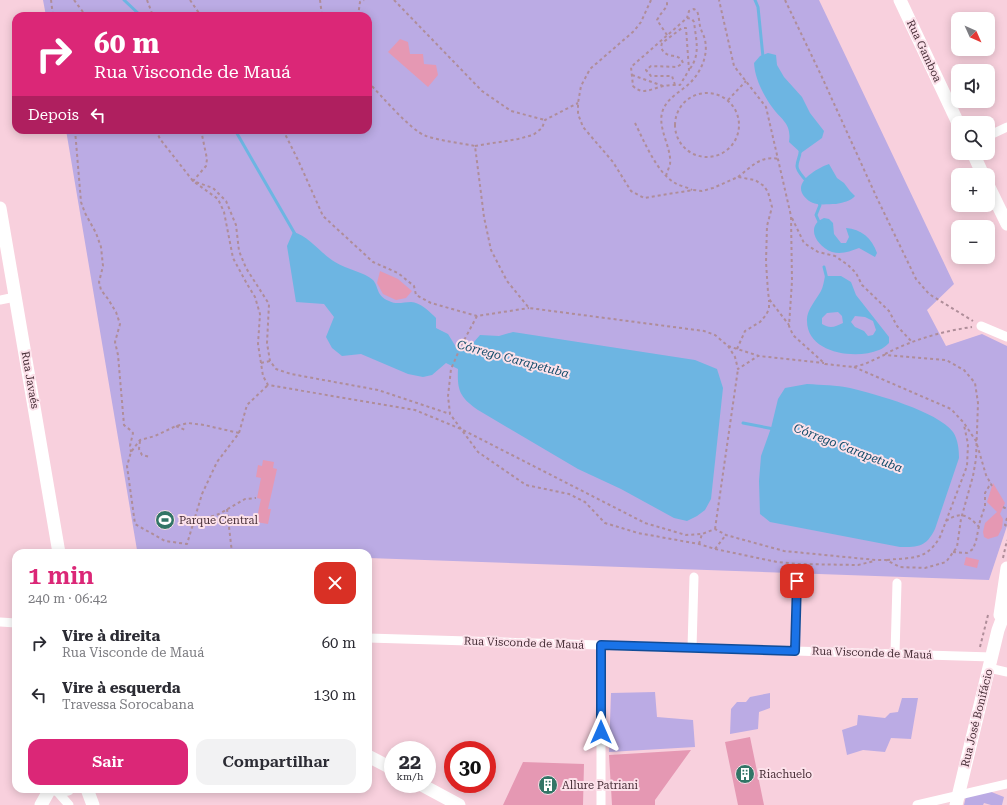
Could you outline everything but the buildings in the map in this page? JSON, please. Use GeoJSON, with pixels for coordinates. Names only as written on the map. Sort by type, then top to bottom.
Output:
{"type":"FeatureCollection","features":[{"type":"Feature","properties":{"kind":"street","name":"Rua Gamboa"},"geometry":{"type":"LineString","coordinates":[[900,0],[955,116]]}},
{"type":"Feature","properties":{"kind":"street"},"geometry":{"type":"LineString","coordinates":[[995,133],[1007,127]]}},
{"type":"Feature","properties":{"kind":"street"},"geometry":{"type":"LineString","coordinates":[[995,199],[1007,224]]}},
{"type":"Feature","properties":{"kind":"street","name":"Rua Javaés"},"geometry":{"type":"LineString","coordinates":[[0,208],[58,549]]}},
{"type":"Feature","properties":{"kind":"street"},"geometry":{"type":"LineString","coordinates":[[0,300],[15,297]]}},
{"type":"Feature","properties":{"kind":"street"},"geometry":{"type":"LineString","coordinates":[[981,326],[1007,338]]}},
{"type":"Feature","properties":{"kind":"street","name":"Rua José Bonifácio"},"geometry":{"type":"LineString","coordinates":[[957,800],[998,630],[1007,568]]}},
{"type":"Feature","properties":{"kind":"street"},"geometry":{"type":"LineString","coordinates":[[692,648],[694,577]]}},
{"type":"Feature","properties":{"kind":"street"},"geometry":{"type":"LineString","coordinates":[[795,651],[797,581]]}},
{"type":"Feature","properties":{"kind":"street"},"geometry":{"type":"LineString","coordinates":[[895,654],[897,583]]}},
{"type":"Feature","properties":{"kind":"street","name":"Rua José Bonifácio"},"geometry":{"type":"LineString","coordinates":[[998,630],[1007,606]]}},
{"type":"Feature","properties":{"kind":"street"},"geometry":{"type":"LineString","coordinates":[[0,622],[12,623]]}},
{"type":"Feature","properties":{"kind":"street","name":"Rua Visconde de Mauá"},"geometry":{"type":"LineString","coordinates":[[372,638],[895,654],[991,662],[1007,672]]}},
{"type":"Feature","properties":{"kind":"street"},"geometry":{"type":"LineString","coordinates":[[600,805],[601,645]]}},
{"type":"Feature","properties":{"kind":"street"},"geometry":{"type":"LineString","coordinates":[[372,758],[384,764]]}},
{"type":"Feature","properties":{"kind":"street"},"geometry":{"type":"LineString","coordinates":[[917,805],[957,800],[1007,784]]}},
{"type":"Feature","properties":{"kind":"street"},"geometry":{"type":"LineString","coordinates":[[42,805],[48,793]]}},
{"type":"Feature","properties":{"kind":"street"},"geometry":{"type":"LineString","coordinates":[[58,793],[69,805]]}},
{"type":"Feature","properties":{"kind":"street"},"geometry":{"type":"LineString","coordinates":[[88,793],[93,805]]}},
{"type":"Feature","properties":{"kind":"street"},"geometry":{"type":"LineString","coordinates":[[436,793],[459,805]]}},
{"type":"Feature","properties":{"kind":"path"},"geometry":{"type":"LineString","coordinates":[[51,0],[52,12]]}},
{"type":"Feature","properties":{"kind":"path"},"geometry":{"type":"LineString","coordinates":[[74,0],[83,12]]}},
{"type":"Feature","properties":{"kind":"path"},"geometry":{"type":"LineString","coordinates":[[147,0],[152,12]]}},
{"type":"Feature","properties":{"kind":"path"},"geometry":{"type":"LineString","coordinates":[[190,0],[198,12]]}},
{"type":"Feature","properties":{"kind":"path"},"geometry":{"type":"LineString","coordinates":[[320,0],[322,12]]}},
{"type":"Feature","properties":{"kind":"path"},"geometry":{"type":"LineString","coordinates":[[359,12],[360,2],[364,0]]}},
{"type":"Feature","properties":{"kind":"path"},"geometry":{"type":"LineString","coordinates":[[394,0],[482,91],[511,111],[546,120]]}},
{"type":"Feature","properties":{"kind":"path"},"geometry":{"type":"LineString","coordinates":[[651,0],[641,22],[634,31],[590,69],[581,86],[578,102],[578,114],[583,127],[613,162],[631,191],[644,198],[693,190],[702,191],[738,177],[762,159],[770,157],[778,159]]}},
{"type":"Feature","properties":{"kind":"path"},"geometry":{"type":"LineString","coordinates":[[667,0],[667,6],[657,20],[667,35]]}},
{"type":"Feature","properties":{"kind":"path"},"geometry":{"type":"LineString","coordinates":[[719,0],[734,66],[766,106],[791,216],[792,281],[789,326]]}},
{"type":"Feature","properties":{"kind":"path"},"geometry":{"type":"LineString","coordinates":[[785,0],[916,279],[929,294],[981,326]]}},
{"type":"Feature","properties":{"kind":"path"},"geometry":{"type":"LineString","coordinates":[[666,176],[670,163],[662,125],[662,113],[666,104],[674,95],[686,87],[697,76],[703,64],[706,52],[705,40],[700,27],[697,11],[694,9],[689,11],[686,18],[632,67],[633,86],[644,92],[663,86],[680,85],[695,62],[697,55],[694,22],[692,19],[686,18]]}},
{"type":"Feature","properties":{"kind":"path"},"geometry":{"type":"LineString","coordinates":[[675,85],[672,76],[651,76],[646,70],[651,66],[678,67],[681,65],[683,62],[679,57],[665,54],[661,47],[662,44],[682,28],[686,28],[687,32],[689,70]]}},
{"type":"Feature","properties":{"kind":"path"},"geometry":{"type":"LineString","coordinates":[[632,75],[663,86]]}},
{"type":"Feature","properties":{"kind":"path"},"geometry":{"type":"LineString","coordinates":[[728,100],[746,81]]}},
{"type":"Feature","properties":{"kind":"path"},"geometry":{"type":"LineString","coordinates":[[372,86],[411,126],[425,135],[474,146],[518,139],[532,135],[542,128],[546,120],[578,102]]}},
{"type":"Feature","properties":{"kind":"path"},"geometry":{"type":"LineString","coordinates":[[700,93],[720,95],[728,100],[735,108],[739,118],[737,138],[724,153],[714,157],[694,155],[679,142],[675,132],[674,122],[677,112],[682,104],[690,97],[700,93]]}},
{"type":"Feature","properties":{"kind":"path"},"geometry":{"type":"LineString","coordinates":[[635,123],[653,157],[666,176],[674,182],[693,190]]}},
{"type":"Feature","properties":{"kind":"path"},"geometry":{"type":"LineString","coordinates":[[75,134],[81,202],[102,247],[103,266],[98,282],[101,290],[108,298],[116,312],[120,324],[115,342],[118,354],[124,425],[131,429],[133,433],[130,446],[131,452]]}},
{"type":"Feature","properties":{"kind":"path"},"geometry":{"type":"LineString","coordinates":[[158,134],[160,139],[193,181],[218,199],[224,212],[233,258],[256,297],[260,314],[258,344],[263,376],[268,385]]}},
{"type":"Feature","properties":{"kind":"path"},"geometry":{"type":"LineString","coordinates":[[193,181],[206,166],[207,159],[203,134]]}},
{"type":"Feature","properties":{"kind":"path"},"geometry":{"type":"LineString","coordinates":[[285,134],[323,216],[373,262],[398,273],[414,286],[416,295],[431,303],[477,316],[529,308],[704,331],[715,335],[728,346],[759,356],[853,367],[951,409],[964,423],[976,441],[986,475],[992,485],[985,493],[986,506],[973,549],[966,553],[953,552]]}},
{"type":"Feature","properties":{"kind":"path"},"geometry":{"type":"LineString","coordinates":[[474,146],[484,217],[491,250],[507,281],[529,308]]}},
{"type":"Feature","properties":{"kind":"path"},"geometry":{"type":"LineString","coordinates":[[737,350],[745,331],[760,322],[769,309],[766,262],[767,226],[772,207],[768,192],[764,186],[755,180],[738,177]]}},
{"type":"Feature","properties":{"kind":"path"},"geometry":{"type":"LineString","coordinates":[[193,181],[213,188],[226,200],[236,225],[239,251],[246,268],[269,304],[267,343],[270,361],[276,369],[291,374],[378,390],[450,414]]}},
{"type":"Feature","properties":{"kind":"path"},"geometry":{"type":"LineString","coordinates":[[791,216],[804,243],[818,252],[835,256],[848,265],[856,273],[862,285],[889,311],[897,326],[912,342]]}},
{"type":"Feature","properties":{"kind":"path"},"geometry":{"type":"LineString","coordinates":[[769,299],[789,326],[793,335],[825,364]]}},
{"type":"Feature","properties":{"kind":"path"},"geometry":{"type":"LineString","coordinates":[[477,316],[461,346],[452,369],[448,396],[450,414],[478,452],[526,485],[569,494],[585,502],[605,523],[638,533],[699,544],[761,559],[798,564],[858,565],[876,560]]}},
{"type":"Feature","properties":{"kind":"path"},"geometry":{"type":"LineString","coordinates":[[853,367],[865,364],[912,342],[959,329],[981,326]]}},
{"type":"Feature","properties":{"kind":"path"},"geometry":{"type":"LineString","coordinates":[[715,528],[738,369],[735,357],[728,346]]}},
{"type":"Feature","properties":{"kind":"path"},"geometry":{"type":"LineString","coordinates":[[884,354],[946,360],[964,370],[975,383],[978,403],[976,459],[973,476],[962,515],[957,547],[946,562],[925,568],[900,567],[886,560]]}},
{"type":"Feature","properties":{"kind":"path"},"geometry":{"type":"LineString","coordinates":[[738,369],[759,356]]}},
{"type":"Feature","properties":{"kind":"path"},"geometry":{"type":"LineString","coordinates":[[261,363],[270,361]]}},
{"type":"Feature","properties":{"kind":"path"},"geometry":{"type":"LineString","coordinates":[[268,385],[415,410],[461,429],[645,523],[686,535],[702,534],[715,528]]}},
{"type":"Feature","properties":{"kind":"path"},"geometry":{"type":"LineString","coordinates":[[239,433],[188,423],[176,426],[155,436],[140,440],[131,452],[127,466],[135,524],[165,541],[187,544],[202,494],[217,462],[239,433],[247,405],[268,385]]}},
{"type":"Feature","properties":{"kind":"path"},"geometry":{"type":"LineString","coordinates":[[715,528],[726,535],[784,551],[876,560],[919,557],[929,551],[940,537],[967,466],[968,444],[964,423]]}},
{"type":"Feature","properties":{"kind":"path"},"geometry":{"type":"LineString","coordinates":[[176,426],[185,430]]}},
{"type":"Feature","properties":{"kind":"path"},"geometry":{"type":"LineString","coordinates":[[140,440],[139,449],[142,455],[150,457]]}},
{"type":"Feature","properties":{"kind":"path"},"geometry":{"type":"LineString","coordinates":[[194,522],[219,514],[245,499],[256,498]]}},
{"type":"Feature","properties":{"kind":"path"},"geometry":{"type":"LineString","coordinates":[[228,509],[232,549]]}},
{"type":"Feature","properties":{"kind":"path"},"geometry":{"type":"LineString","coordinates":[[946,521],[953,516],[962,515],[972,519],[979,527]]}},
{"type":"Feature","properties":{"kind":"path"},"geometry":{"type":"LineString","coordinates":[[1007,518],[1005,525],[1007,526]]}},
{"type":"Feature","properties":{"kind":"path"},"geometry":{"type":"LineString","coordinates":[[699,544],[702,534]]}},
{"type":"Feature","properties":{"kind":"path"},"geometry":{"type":"LineString","coordinates":[[715,549],[726,535]]}},
{"type":"Feature","properties":{"kind":"shaded area","name":"Parque Central"},"geometry":{"type":"Polygon","coordinates":[[[43,0],[819,0],[954,284],[927,310],[946,346],[982,334],[1007,346],[1007,526],[989,580],[372,558],[372,549],[137,549],[67,134],[372,134],[372,12],[45,12],[43,0]]]}},
{"type":"Feature","properties":{"kind":"shaded area"},"geometry":{"type":"Polygon","coordinates":[[[655,692],[657,717],[693,720],[695,747],[609,752],[611,693],[655,692]]]}},
{"type":"Feature","properties":{"kind":"shaded area"},"geometry":{"type":"Polygon","coordinates":[[[770,693],[770,708],[759,712],[758,729],[730,734],[731,709],[737,702],[746,702],[750,697],[770,693]]]}},
{"type":"Feature","properties":{"kind":"shaded area"},"geometry":{"type":"Polygon","coordinates":[[[902,698],[918,698],[911,739],[891,738],[885,752],[863,750],[847,755],[842,730],[857,725],[858,715],[885,718],[890,713],[898,712],[902,698]]]}},
{"type":"Feature","properties":{"kind":"shaded area"},"geometry":{"type":"Polygon","coordinates":[[[989,791],[1004,797],[1002,805],[991,805],[984,803],[983,805],[964,805],[966,796],[989,791]]]}},
{"type":"Feature","properties":{"kind":"water"},"geometry":{"type":"Polygon","coordinates":[[[768,53],[776,55],[777,65],[784,77],[802,97],[810,113],[824,131],[822,138],[801,153],[789,142],[789,130],[785,122],[769,102],[758,81],[754,63],[760,56],[768,53]]]}},
{"type":"Feature","properties":{"kind":"water"},"geometry":{"type":"Polygon","coordinates":[[[829,164],[837,178],[844,183],[855,196],[849,200],[836,204],[813,203],[806,199],[803,195],[801,188],[802,184],[809,175],[819,168],[829,164]]]}},
{"type":"Feature","properties":{"kind":"water"},"geometry":{"type":"Polygon","coordinates":[[[824,218],[829,219],[833,223],[834,234],[841,243],[846,243],[849,237],[846,228],[856,230],[865,235],[875,248],[877,253],[875,257],[859,248],[839,253],[826,249],[817,241],[814,231],[818,222],[824,218]]]}},
{"type":"Feature","properties":{"kind":"water"},"geometry":{"type":"Polygon","coordinates":[[[293,232],[304,237],[335,262],[369,277],[373,280],[380,294],[385,299],[395,303],[414,302],[425,308],[436,318],[436,328],[448,334],[456,347],[467,350],[480,335],[499,336],[513,332],[695,360],[717,369],[723,388],[711,499],[705,510],[687,521],[674,518],[621,489],[578,469],[478,410],[463,397],[461,393],[458,383],[458,369],[446,363],[432,375],[423,377],[408,374],[361,354],[342,356],[332,348],[326,337],[334,317],[324,304],[296,302],[287,246],[293,232]]]}},
{"type":"Feature","properties":{"kind":"water"},"geometry":{"type":"Polygon","coordinates":[[[825,276],[841,276],[851,282],[856,295],[889,337],[889,343],[879,350],[869,353],[846,354],[823,347],[815,340],[809,332],[807,317],[821,291],[825,276]],[[838,312],[827,313],[822,318],[822,324],[832,327],[843,323],[842,316],[838,312]],[[855,316],[851,322],[855,327],[864,331],[868,336],[873,335],[876,330],[873,321],[865,317],[855,316]]]}},
{"type":"Feature","properties":{"kind":"water"},"geometry":{"type":"Polygon","coordinates":[[[807,384],[845,387],[905,404],[934,417],[945,424],[953,432],[957,441],[959,458],[935,529],[925,543],[912,547],[900,547],[770,522],[760,514],[759,481],[761,456],[771,428],[778,399],[785,388],[807,384]]]}},
{"type":"Feature","properties":{"kind":"waterway","name":"Córrego Carapetuba"},"geometry":{"type":"LineString","coordinates":[[124,0],[137,12]]}},
{"type":"Feature","properties":{"kind":"waterway"},"geometry":{"type":"LineString","coordinates":[[755,0],[758,7],[763,57]]}},
{"type":"Feature","properties":{"kind":"waterway","name":"Córrego Carapetuba"},"geometry":{"type":"LineString","coordinates":[[237,134],[295,234]]}},
{"type":"Feature","properties":{"kind":"waterway"},"geometry":{"type":"LineString","coordinates":[[800,150],[797,168],[807,182]]}},
{"type":"Feature","properties":{"kind":"waterway"},"geometry":{"type":"LineString","coordinates":[[818,201],[820,205],[816,215],[820,224]]}},
{"type":"Feature","properties":{"kind":"waterway"},"geometry":{"type":"LineString","coordinates":[[824,267],[827,279]]}},
{"type":"Feature","properties":{"kind":"waterway","name":"Córrego Carapetuba"},"geometry":{"type":"LineString","coordinates":[[743,423],[774,429]]}},
{"type":"Feature","properties":{"kind":"place","name":"Parque Central"},"geometry":{"type":"Point","coordinates":[165,520]}},
{"type":"Feature","properties":{"kind":"place","name":"Riachuelo"},"geometry":{"type":"Point","coordinates":[745,774]}},
{"type":"Feature","properties":{"kind":"place","name":"Allure Patriani"},"geometry":{"type":"Point","coordinates":[548,785]}},
{"type":"Feature","properties":{"kind":"route"},"geometry":{"type":"LineString","coordinates":[[601,732],[601,645],[795,651],[797,581]]}}]}
